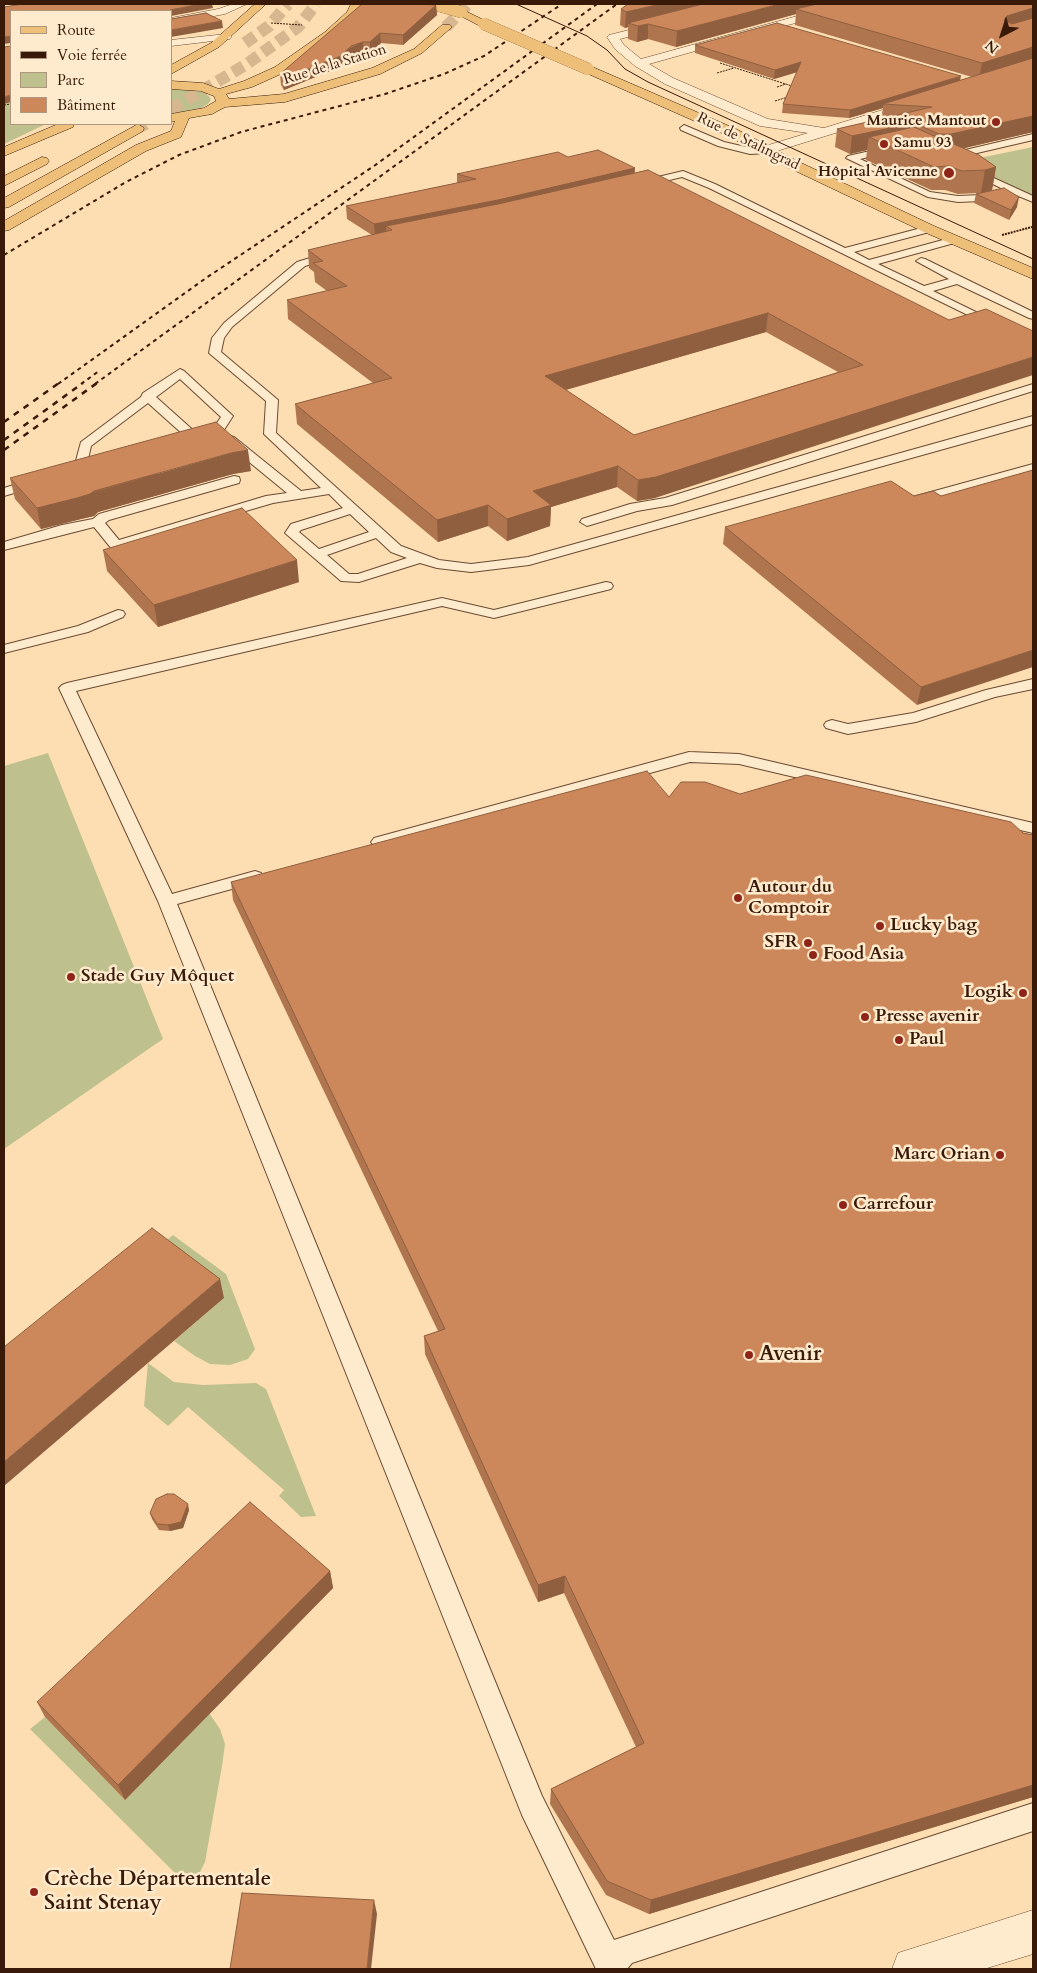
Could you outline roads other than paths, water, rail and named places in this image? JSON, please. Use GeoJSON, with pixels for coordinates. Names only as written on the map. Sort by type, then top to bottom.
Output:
{"type":"FeatureCollection","features":[{"type":"Feature","properties":{"kind":"main road"},"geometry":{"type":"LineString","coordinates":[[172,69],[226,36],[261,4]]}},
{"type":"Feature","properties":{"kind":"main road"},"geometry":{"type":"LineString","coordinates":[[4,227],[121,159],[176,134],[178,131],[177,117],[208,111],[220,98],[279,70],[329,34],[352,13],[356,4]]}},
{"type":"Feature","properties":{"kind":"main road","name":"Rue de Stalingrad"},"geometry":{"type":"LineString","coordinates":[[433,4],[461,12],[731,132],[790,163],[929,229],[1033,274]]}},
{"type":"Feature","properties":{"kind":"main road","name":"Rue de Stalingrad"},"geometry":{"type":"LineString","coordinates":[[449,4],[461,12]]}},
{"type":"Feature","properties":{"kind":"main road","name":"Rue de la Station"},"geometry":{"type":"LineString","coordinates":[[220,98],[285,98],[376,71],[418,51],[446,27]]}},
{"type":"Feature","properties":{"kind":"main road"},"geometry":{"type":"LineString","coordinates":[[172,85],[203,87],[220,98]]}},
{"type":"Feature","properties":{"kind":"main road"},"geometry":{"type":"LineString","coordinates":[[4,152],[66,125]]}},
{"type":"Feature","properties":{"kind":"main road"},"geometry":{"type":"LineString","coordinates":[[4,204],[138,128]]}},
{"type":"Feature","properties":{"kind":"main road"},"geometry":{"type":"LineString","coordinates":[[4,182],[56,153]]}},
{"type":"Feature","properties":{"kind":"street"},"geometry":{"type":"LineString","coordinates":[[172,21],[222,12],[242,4]]}},
{"type":"Feature","properties":{"kind":"street"},"geometry":{"type":"LineString","coordinates":[[639,63],[852,4]]}},
{"type":"Feature","properties":{"kind":"street"},"geometry":{"type":"LineString","coordinates":[[679,20],[613,37],[620,47],[639,63],[668,81],[765,123],[823,132]]}},
{"type":"Feature","properties":{"kind":"street"},"geometry":{"type":"LineString","coordinates":[[609,25],[625,34]]}},
{"type":"Feature","properties":{"kind":"street"},"geometry":{"type":"LineString","coordinates":[[776,25],[794,30]]}},
{"type":"Feature","properties":{"kind":"street"},"geometry":{"type":"LineString","coordinates":[[172,43],[226,36]]}},
{"type":"Feature","properties":{"kind":"street"},"geometry":{"type":"LineString","coordinates":[[172,43],[194,44],[205,50]]}},
{"type":"Feature","properties":{"kind":"street"},"geometry":{"type":"LineString","coordinates":[[767,150],[932,99]]}},
{"type":"Feature","properties":{"kind":"street"},"geometry":{"type":"LineString","coordinates":[[914,1969],[964,1962],[1033,1932]]}},
{"type":"Feature","properties":{"kind":"lane"},"geometry":{"type":"LineString","coordinates":[[684,128],[721,144],[750,151],[767,150]]}},
{"type":"Feature","properties":{"kind":"lane"},"geometry":{"type":"LineString","coordinates":[[934,155],[948,157],[1033,137]]}},
{"type":"Feature","properties":{"kind":"lane"},"geometry":{"type":"LineString","coordinates":[[903,147],[851,158],[928,194],[958,199],[981,198],[1012,190]]}},
{"type":"Feature","properties":{"kind":"lane"},"geometry":{"type":"LineString","coordinates":[[948,157],[949,161],[1033,199]]}},
{"type":"Feature","properties":{"kind":"lane"},"geometry":{"type":"LineString","coordinates":[[625,187],[683,174],[712,186],[1033,344]]}},
{"type":"Feature","properties":{"kind":"lane"},"geometry":{"type":"LineString","coordinates":[[845,252],[929,229]]}},
{"type":"Feature","properties":{"kind":"lane"},"geometry":{"type":"LineString","coordinates":[[868,263],[954,240]]}},
{"type":"Feature","properties":{"kind":"lane"},"geometry":{"type":"LineString","coordinates":[[348,250],[301,264],[228,324],[218,338],[215,353],[272,400],[270,434],[396,549],[437,564],[471,568],[529,561],[1033,420]]}},
{"type":"Feature","properties":{"kind":"lane"},"geometry":{"type":"LineString","coordinates":[[921,261],[1033,316]]}},
{"type":"Feature","properties":{"kind":"lane"},"geometry":{"type":"LineString","coordinates":[[865,276],[883,271]]}},
{"type":"Feature","properties":{"kind":"lane"},"geometry":{"type":"LineString","coordinates":[[923,290],[958,280]]}},
{"type":"Feature","properties":{"kind":"lane"},"geometry":{"type":"LineString","coordinates":[[970,325],[985,320]]}},
{"type":"Feature","properties":{"kind":"lane"},"geometry":{"type":"LineString","coordinates":[[75,470],[85,444],[180,373],[227,416],[218,430]]}},
{"type":"Feature","properties":{"kind":"lane"},"geometry":{"type":"LineString","coordinates":[[587,522],[635,507],[667,502],[1033,387]]}},
{"type":"Feature","properties":{"kind":"lane"},"geometry":{"type":"LineString","coordinates":[[147,396],[190,434]]}},
{"type":"Feature","properties":{"kind":"lane"},"geometry":{"type":"LineString","coordinates":[[172,440],[206,429],[218,430],[298,495]]}},
{"type":"Feature","properties":{"kind":"lane"},"geometry":{"type":"LineString","coordinates":[[75,470],[98,462]]}},
{"type":"Feature","properties":{"kind":"lane"},"geometry":{"type":"LineString","coordinates":[[911,502],[1033,468]]}},
{"type":"Feature","properties":{"kind":"lane"},"geometry":{"type":"LineString","coordinates":[[4,492],[51,477]]}},
{"type":"Feature","properties":{"kind":"lane"},"geometry":{"type":"LineString","coordinates":[[5,543],[97,522],[104,516],[234,480]]}},
{"type":"Feature","properties":{"kind":"lane"},"geometry":{"type":"LineString","coordinates":[[97,522],[116,545],[271,500],[332,490]]}},
{"type":"Feature","properties":{"kind":"lane"},"geometry":{"type":"LineString","coordinates":[[353,509],[296,527],[292,533],[346,578],[359,578],[421,558]]}},
{"type":"Feature","properties":{"kind":"lane"},"geometry":{"type":"LineString","coordinates":[[316,554],[379,533]]}},
{"type":"Feature","properties":{"kind":"lane"},"geometry":{"type":"LineString","coordinates":[[606,586],[494,614],[442,602],[67,688],[167,901],[532,1804],[611,1967],[623,1951],[1033,1817]]}},
{"type":"Feature","properties":{"kind":"lane"},"geometry":{"type":"LineString","coordinates":[[4,649],[83,629],[118,614]]}},
{"type":"Feature","properties":{"kind":"lane"},"geometry":{"type":"LineString","coordinates":[[832,725],[848,729],[867,727],[916,717],[991,693],[1033,684]]}},
{"type":"Feature","properties":{"kind":"lane"},"geometry":{"type":"LineString","coordinates":[[361,847],[689,757],[739,759],[1033,828]]}},
{"type":"Feature","properties":{"kind":"lane"},"geometry":{"type":"LineString","coordinates":[[167,901],[269,873]]}},
{"type":"Feature","properties":{"kind":"tunnel"},"geometry":{"type":"LineString","coordinates":[[245,43],[269,26],[288,4]]}},
{"type":"Feature","properties":{"kind":"tunnel"},"geometry":{"type":"LineString","coordinates":[[172,108],[247,64],[298,27],[316,4]]}},
{"type":"Feature","properties":{"kind":"tunnel"},"geometry":{"type":"LineString","coordinates":[[446,27],[468,4]]}},
{"type":"Feature","properties":{"kind":"tunnel"},"geometry":{"type":"LineString","coordinates":[[138,128],[144,125]]}},
{"type":"Feature","properties":{"kind":"tram line"},"geometry":{"type":"LineString","coordinates":[[516,4],[587,36],[607,50],[625,69],[648,82],[1033,259]]}},
{"type":"Feature","properties":{"kind":"railway"},"geometry":{"type":"LineString","coordinates":[[4,255],[126,182],[179,155],[241,132],[385,94],[444,74],[484,56],[562,4]]}},
{"type":"Feature","properties":{"kind":"railway"},"geometry":{"type":"LineString","coordinates":[[58,384],[206,278],[374,166],[597,4]]}},
{"type":"Feature","properties":{"kind":"railway"},"geometry":{"type":"LineString","coordinates":[[95,384],[617,4]]}},
{"type":"Feature","properties":{"kind":"railway"},"geometry":{"type":"LineString","coordinates":[[81,384],[99,371]]}},
{"type":"Feature","properties":{"kind":"railway"},"geometry":{"type":"LineString","coordinates":[[4,422],[59,383]]}},
{"type":"Feature","properties":{"kind":"railway"},"geometry":{"type":"LineString","coordinates":[[4,440],[83,383]]}},
{"type":"Feature","properties":{"kind":"railway"},"geometry":{"type":"LineString","coordinates":[[4,450],[97,383]]}},
{"type":"Feature","properties":{"kind":"place","name":"Maurice Mantout"},"geometry":{"type":"Point","coordinates":[996,122]}},
{"type":"Feature","properties":{"kind":"place","name":"Samu 93"},"geometry":{"type":"Point","coordinates":[884,144]}},
{"type":"Feature","properties":{"kind":"place","name":"Hôpital Avicenne"},"geometry":{"type":"Point","coordinates":[949,173]}},
{"type":"Feature","properties":{"kind":"place","name":"Autour du Comptoir"},"geometry":{"type":"Point","coordinates":[738,898]}},
{"type":"Feature","properties":{"kind":"place","name":"Lucky bag"},"geometry":{"type":"Point","coordinates":[880,926]}},
{"type":"Feature","properties":{"kind":"place","name":"SFR"},"geometry":{"type":"Point","coordinates":[808,943]}},
{"type":"Feature","properties":{"kind":"place","name":"Food Asia"},"geometry":{"type":"Point","coordinates":[813,955]}},
{"type":"Feature","properties":{"kind":"place","name":"Stade Guy Môquet"},"geometry":{"type":"Point","coordinates":[71,977]}},
{"type":"Feature","properties":{"kind":"place","name":"Logik"},"geometry":{"type":"Point","coordinates":[1023,993]}},
{"type":"Feature","properties":{"kind":"place","name":"Presse avenir"},"geometry":{"type":"Point","coordinates":[865,1017]}},
{"type":"Feature","properties":{"kind":"place","name":"Paul"},"geometry":{"type":"Point","coordinates":[899,1040]}},
{"type":"Feature","properties":{"kind":"place","name":"Marc Orian"},"geometry":{"type":"Point","coordinates":[1000,1155]}},
{"type":"Feature","properties":{"kind":"place","name":"Carrefour"},"geometry":{"type":"Point","coordinates":[843,1205]}},
{"type":"Feature","properties":{"kind":"place","name":"Avenir"},"geometry":{"type":"Point","coordinates":[749,1355]}},
{"type":"Feature","properties":{"kind":"place","name":"Crèche Départementale Saint Stenay"},"geometry":{"type":"Point","coordinates":[34,1892]}}]}
